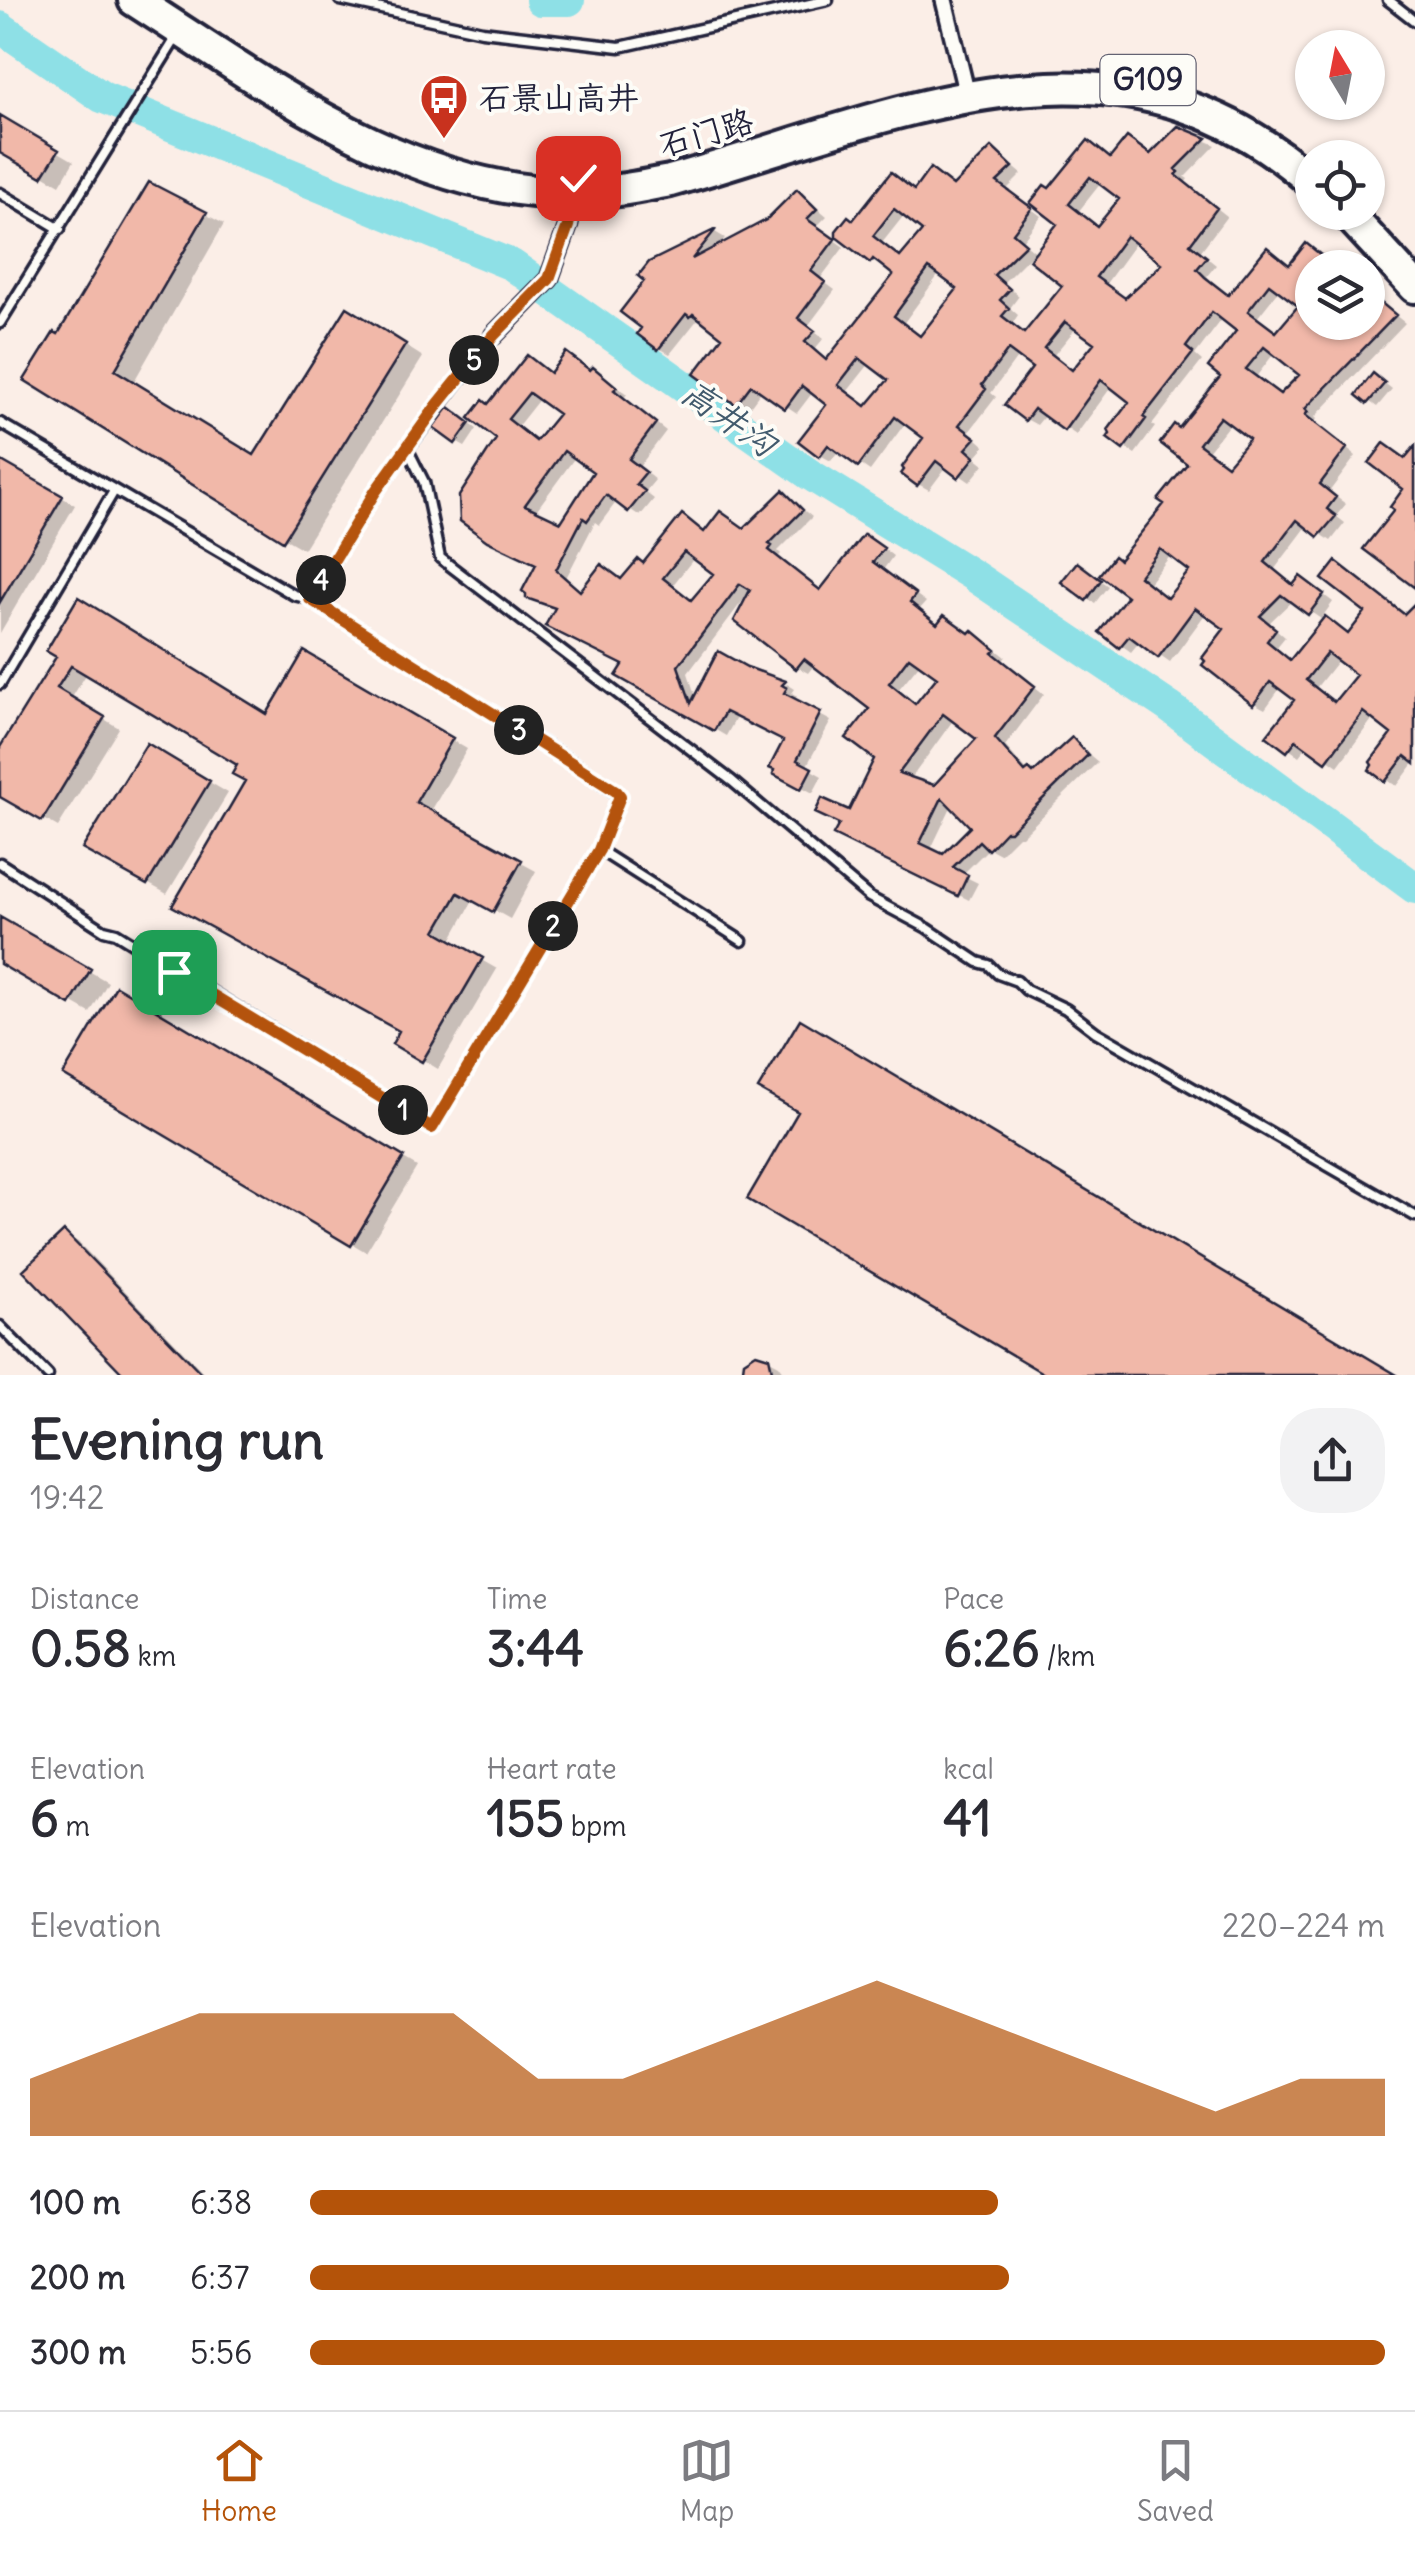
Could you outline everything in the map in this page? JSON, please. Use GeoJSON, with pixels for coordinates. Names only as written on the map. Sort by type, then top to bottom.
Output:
{"type":"FeatureCollection","features":[{"type":"Feature","properties":{"kind":"highway","name":"石门路"},"geometry":{"type":"LineString","coordinates":[[134,0],[187,24],[405,142],[487,166],[578,185],[693,160],[965,87],[1056,68],[1124,74],[1199,94],[1241,111],[1295,148]]}},
{"type":"Feature","properties":{"kind":"highway","name":"石门路"},"geometry":{"type":"LineString","coordinates":[[165,0],[187,24]]}},
{"type":"Feature","properties":{"kind":"highway","name":"石门路"},"geometry":{"type":"LineString","coordinates":[[965,87],[1051,85],[1126,90],[1184,104],[1234,126],[1295,167]]}},
{"type":"Feature","properties":{"kind":"highway"},"geometry":{"type":"LineString","coordinates":[[1363,230],[1415,287]]}},
{"type":"Feature","properties":{"kind":"highway"},"geometry":{"type":"LineString","coordinates":[[1384,230],[1415,264]]}},
{"type":"Feature","properties":{"kind":"street"},"geometry":{"type":"LineString","coordinates":[[944,0],[965,87]]}},
{"type":"Feature","properties":{"kind":"street"},"geometry":{"type":"LineString","coordinates":[[494,335],[549,279],[578,185]]}},
{"type":"Feature","properties":{"kind":"lane"},"geometry":{"type":"LineString","coordinates":[[340,0],[482,31],[620,47],[828,0]]}},
{"type":"Feature","properties":{"kind":"lane"},"geometry":{"type":"LineString","coordinates":[[1388,0],[1415,20]]}},
{"type":"Feature","properties":{"kind":"lane"},"geometry":{"type":"LineString","coordinates":[[0,323],[154,71],[187,24]]}},
{"type":"Feature","properties":{"kind":"lane"},"geometry":{"type":"LineString","coordinates":[[0,193],[60,229]]}},
{"type":"Feature","properties":{"kind":"lane"},"geometry":{"type":"LineString","coordinates":[[310,599],[375,492],[494,335]]}},
{"type":"Feature","properties":{"kind":"lane"},"geometry":{"type":"LineString","coordinates":[[0,423],[294,596],[310,599],[620,796],[599,850],[432,1128],[0,863]]}},
{"type":"Feature","properties":{"kind":"lane"},"geometry":{"type":"LineString","coordinates":[[407,448],[424,482],[440,558],[732,781],[869,898],[927,928],[978,962],[989,964],[998,974],[1017,981],[1096,1032],[1415,1216]]}},
{"type":"Feature","properties":{"kind":"lane"},"geometry":{"type":"LineString","coordinates":[[0,684],[114,490]]}},
{"type":"Feature","properties":{"kind":"lane"},"geometry":{"type":"LineString","coordinates":[[599,850],[742,941]]}},
{"type":"Feature","properties":{"kind":"lane"},"geometry":{"type":"LineString","coordinates":[[0,1326],[48,1375]]}},
{"type":"Feature","properties":{"kind":"building"},"geometry":{"type":"Polygon","coordinates":[[[0,115],[59,150],[42,177],[0,153],[0,115]]]}},
{"type":"Feature","properties":{"kind":"building"},"geometry":{"type":"Polygon","coordinates":[[[1178,126],[1207,138],[1176,169],[1176,175],[1217,208],[1190,244],[1207,257],[1197,269],[1205,277],[1228,295],[1267,247],[1289,265],[1295,257],[1295,304],[1269,284],[1248,311],[1276,332],[1295,310],[1295,340],[1372,340],[1305,409],[1305,415],[1347,448],[1320,484],[1336,497],[1327,509],[1336,516],[1318,537],[1297,520],[1265,562],[1293,585],[1300,576],[1324,594],[1308,615],[1281,595],[1260,616],[1276,629],[1267,641],[1290,660],[1325,616],[1348,634],[1365,612],[1322,579],[1336,561],[1404,614],[1415,603],[1415,764],[1405,756],[1385,782],[1369,770],[1370,762],[1391,734],[1363,712],[1326,762],[1296,740],[1287,752],[1266,736],[1294,700],[1270,682],[1253,705],[1202,665],[1202,658],[1224,629],[1195,608],[1158,658],[1129,636],[1119,648],[1099,632],[1127,596],[1099,575],[1114,556],[1119,560],[1164,504],[1158,500],[1187,464],[1160,443],[1174,424],[1179,428],[1220,377],[1208,367],[1236,331],[1212,312],[1186,347],[1193,353],[1143,417],[1146,419],[1123,450],[1107,438],[1108,430],[1129,402],[1101,380],[1064,431],[1034,409],[1025,421],[1004,405],[1032,368],[1008,350],[959,425],[976,438],[966,449],[975,457],[958,478],[936,461],[917,486],[901,474],[923,438],[895,417],[858,467],[828,445],[819,457],[798,441],[826,405],[802,386],[785,409],[751,385],[736,405],[694,374],[722,337],[693,314],[686,314],[658,350],[637,334],[641,328],[620,312],[644,281],[638,276],[649,262],[716,229],[692,259],[766,220],[797,189],[817,209],[807,219],[835,239],[811,271],[825,282],[798,318],[815,331],[805,342],[826,360],[893,275],[836,237],[836,231],[848,216],[853,220],[891,172],[914,190],[930,168],[953,186],[992,147],[1013,167],[997,182],[1032,208],[1013,233],[1026,244],[994,275],[1010,289],[1000,300],[1009,308],[1002,316],[1024,333],[1062,286],[1029,260],[1057,224],[1030,203],[1044,185],[1049,188],[1088,140],[1110,158],[1127,137],[1150,154],[1178,126]],[[1090,177],[1069,204],[1097,226],[1119,199],[1090,177]],[[894,209],[873,236],[900,257],[922,231],[894,209]],[[1126,236],[1096,277],[1125,298],[1162,264],[1126,236]],[[929,268],[894,316],[920,336],[957,289],[929,268]],[[1065,322],[1044,348],[1072,370],[1094,343],[1065,322]],[[1264,347],[1246,369],[1280,394],[1299,375],[1264,347]],[[859,358],[838,385],[866,406],[888,380],[859,358]],[[1220,417],[1199,444],[1227,465],[1249,439],[1220,417]],[[1160,549],[1139,576],[1167,598],[1189,571],[1160,549]],[[1327,653],[1306,680],[1334,702],[1356,675],[1327,653]]]}},
{"type":"Feature","properties":{"kind":"building"},"geometry":{"type":"Polygon","coordinates":[[[149,182],[207,212],[115,370],[254,455],[347,307],[406,344],[283,541],[24,380],[54,332],[58,334],[149,182]]]}},
{"type":"Feature","properties":{"kind":"building"},"geometry":{"type":"Polygon","coordinates":[[[1385,306],[1396,315],[1385,326],[1385,306]]]}},
{"type":"Feature","properties":{"kind":"building"},"geometry":{"type":"Polygon","coordinates":[[[566,352],[590,370],[593,367],[617,387],[614,390],[656,423],[629,459],[646,472],[636,484],[645,491],[628,512],[606,495],[587,521],[583,518],[556,570],[580,591],[601,564],[621,579],[638,559],[643,563],[682,514],[704,532],[720,511],[744,528],[783,490],[803,510],[769,544],[769,550],[820,590],[864,534],[884,548],[873,562],[916,594],[910,602],[937,624],[944,615],[969,633],[972,630],[996,650],[993,653],[1035,686],[995,738],[1025,772],[1029,769],[1033,773],[1072,737],[1088,755],[988,850],[979,841],[953,867],[968,875],[958,896],[833,835],[839,824],[815,813],[822,798],[849,810],[874,759],[846,738],[869,709],[804,659],[796,669],[734,621],[750,590],[740,584],[678,666],[691,703],[718,651],[786,681],[782,685],[787,688],[784,693],[821,712],[797,760],[812,768],[801,789],[769,768],[783,741],[725,712],[714,731],[616,676],[623,665],[545,626],[555,608],[526,598],[522,591],[536,564],[487,541],[460,521],[459,496],[496,439],[469,418],[483,400],[488,404],[527,355],[550,373],[566,352]],[[529,393],[508,419],[536,441],[558,414],[529,393]],[[564,451],[525,505],[561,522],[593,472],[564,451]],[[684,552],[663,578],[691,600],[713,574],[684,552]],[[909,657],[889,683],[915,704],[937,677],[909,657]],[[943,714],[899,773],[934,785],[976,739],[943,714]],[[942,798],[920,843],[943,854],[970,827],[942,798]]]}},
{"type":"Feature","properties":{"kind":"building"},"geometry":{"type":"Polygon","coordinates":[[[1373,373],[1385,383],[1367,404],[1356,395],[1373,373]]]}},
{"type":"Feature","properties":{"kind":"building"},"geometry":{"type":"Polygon","coordinates":[[[449,407],[470,423],[455,444],[433,428],[449,407]]]}},
{"type":"Feature","properties":{"kind":"building"},"geometry":{"type":"Polygon","coordinates":[[[1384,443],[1405,458],[1415,446],[1415,588],[1363,549],[1394,510],[1390,507],[1403,489],[1369,463],[1384,443]]]}},
{"type":"Feature","properties":{"kind":"building"},"geometry":{"type":"Polygon","coordinates":[[[0,460],[63,496],[0,602],[0,460]]]}},
{"type":"Feature","properties":{"kind":"building"},"geometry":{"type":"Polygon","coordinates":[[[1077,562],[1101,580],[1086,601],[1061,582],[1077,562]]]}},
{"type":"Feature","properties":{"kind":"building"},"geometry":{"type":"Polygon","coordinates":[[[78,597],[267,714],[304,651],[453,738],[416,802],[522,860],[493,912],[458,893],[436,931],[483,958],[422,1062],[392,1044],[399,1031],[172,906],[245,781],[232,774],[237,765],[71,666],[57,688],[105,717],[42,821],[0,797],[0,747],[56,657],[46,651],[78,597]]]}},
{"type":"Feature","properties":{"kind":"building"},"geometry":{"type":"Polygon","coordinates":[[[147,743],[210,781],[147,885],[82,849],[147,743]]]}},
{"type":"Feature","properties":{"kind":"building"},"geometry":{"type":"Polygon","coordinates":[[[0,917],[91,969],[70,1005],[0,964],[0,917]]]}},
{"type":"Feature","properties":{"kind":"building"},"geometry":{"type":"Polygon","coordinates":[[[116,986],[404,1157],[351,1246],[63,1075],[116,986]]]}},
{"type":"Feature","properties":{"kind":"building"},"geometry":{"type":"Polygon","coordinates":[[[800,1019],[1397,1375],[1046,1375],[747,1199],[798,1112],[758,1089],[800,1019]]]}},
{"type":"Feature","properties":{"kind":"building"},"geometry":{"type":"Polygon","coordinates":[[[64,1231],[203,1375],[124,1375],[23,1270],[64,1231]]]}},
{"type":"Feature","properties":{"kind":"building"},"geometry":{"type":"Polygon","coordinates":[[[756,1353],[769,1357],[773,1375],[742,1375],[744,1361],[756,1353]]]}},
{"type":"Feature","properties":{"kind":"waterway"},"geometry":{"type":"LineString","coordinates":[[541,0],[569,0]]}},
{"type":"Feature","properties":{"kind":"waterway","name":"高井沟"},"geometry":{"type":"LineString","coordinates":[[0,27],[102,97],[512,265],[809,474],[974,576],[1169,707],[1415,888]]}},
{"type":"Feature","properties":{"kind":"place","name":"石景山高井"},"geometry":{"type":"Point","coordinates":[444,140]}},
{"type":"Feature","properties":{"kind":"route"},"geometry":{"type":"LineString","coordinates":[[174,972],[432,1128],[599,850],[618,807],[620,796],[616,791],[310,599],[375,492],[436,407],[494,335],[549,279],[568,226],[578,178]]}}]}
